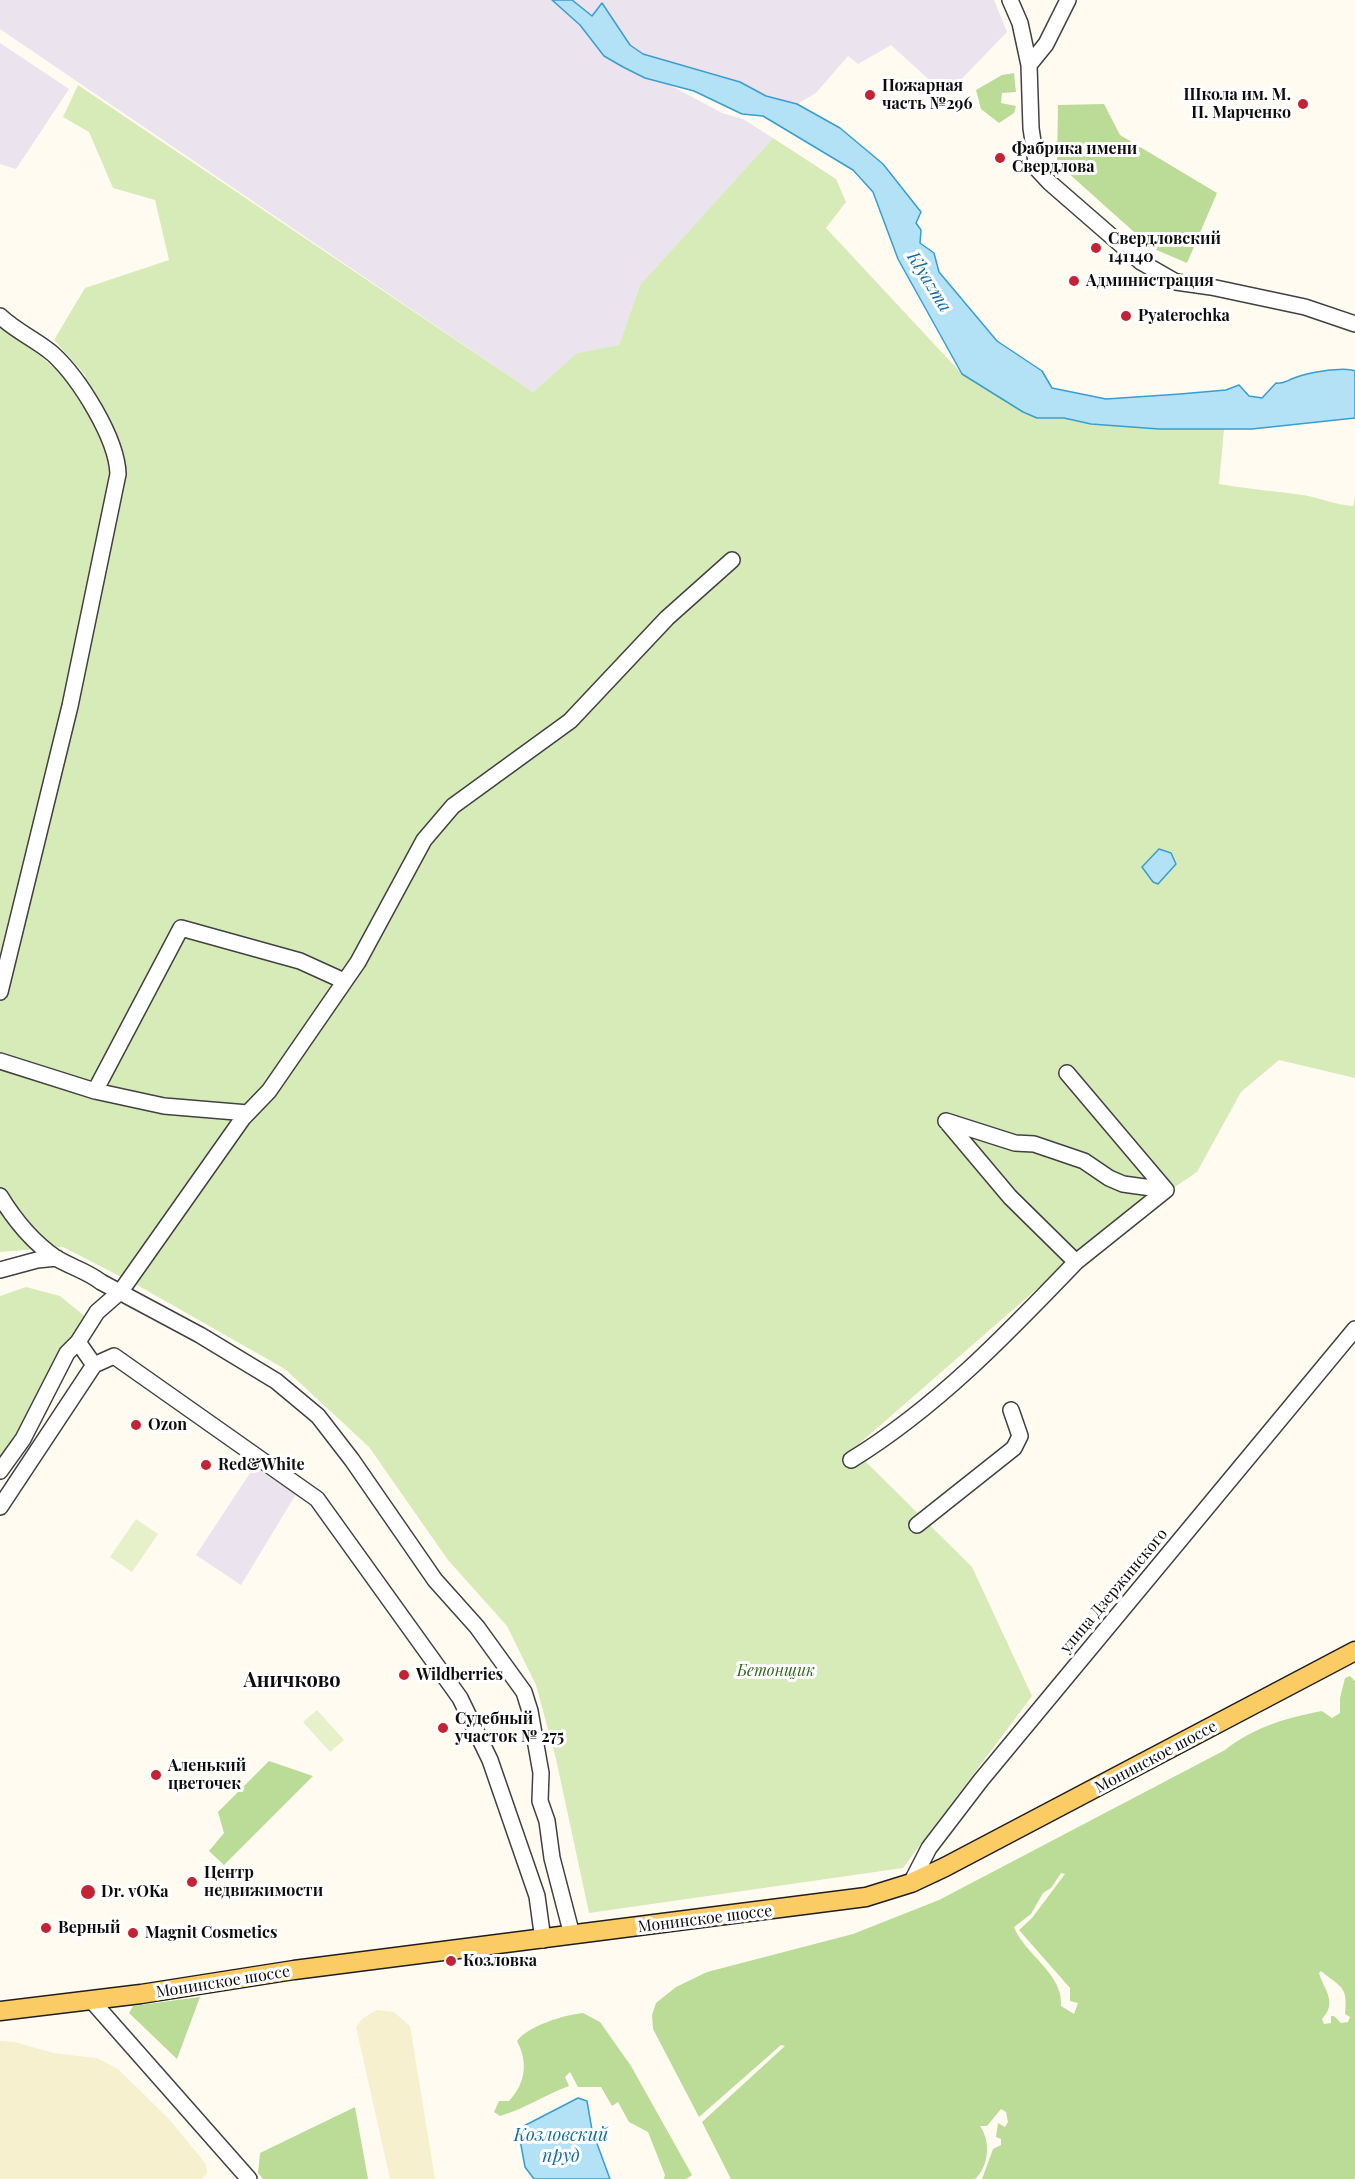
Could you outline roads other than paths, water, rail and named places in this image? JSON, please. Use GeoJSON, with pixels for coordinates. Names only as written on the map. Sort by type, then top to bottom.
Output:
{"type":"FeatureCollection","features":[{"type":"Feature","properties":{"kind":"main road","name":"Монинское шоссе"},"geometry":{"type":"LineString","coordinates":[[0,2011],[92,2001],[294,1970],[837,1903],[866,1897],[911,1883],[945,1867],[1355,1651]]}},
{"type":"Feature","properties":{"kind":"street"},"geometry":{"type":"LineString","coordinates":[[1010,0],[1020,23],[1029,65],[1031,128],[1037,169],[1141,262],[1176,282],[1305,307],[1355,324]]}},
{"type":"Feature","properties":{"kind":"street"},"geometry":{"type":"LineString","coordinates":[[1029,65],[1046,44],[1068,0]]}},
{"type":"Feature","properties":{"kind":"street"},"geometry":{"type":"LineString","coordinates":[[0,316],[18,332],[50,352],[74,375],[118,458],[118,474],[70,706],[0,992]]}},
{"type":"Feature","properties":{"kind":"street"},"geometry":{"type":"LineString","coordinates":[[0,1471],[23,1439],[67,1353],[97,1312],[121,1292],[248,1113],[269,1091],[358,962],[424,840],[438,821],[453,806],[570,721],[667,618],[732,560]]}},
{"type":"Feature","properties":{"kind":"street"},"geometry":{"type":"LineString","coordinates":[[95,1091],[181,928],[300,961],[345,981]]}},
{"type":"Feature","properties":{"kind":"street"},"geometry":{"type":"LineString","coordinates":[[0,1061],[95,1091],[164,1106],[248,1113]]}},
{"type":"Feature","properties":{"kind":"street"},"geometry":{"type":"LineString","coordinates":[[1067,1073],[1166,1190]]}},
{"type":"Feature","properties":{"kind":"street"},"geometry":{"type":"LineString","coordinates":[[1076,1262],[1010,1197],[945,1121],[1015,1143],[1034,1144],[1084,1161],[1123,1184],[1166,1190]]}},
{"type":"Feature","properties":{"kind":"street"},"geometry":{"type":"LineString","coordinates":[[851,1460],[896,1432],[987,1355],[1076,1262],[1166,1190]]}},
{"type":"Feature","properties":{"kind":"street"},"geometry":{"type":"LineString","coordinates":[[0,1196],[30,1235],[57,1258],[200,1335],[276,1381],[318,1416],[352,1460],[435,1580],[477,1628],[524,1692],[530,1711],[541,1773],[540,1801],[547,1821],[552,1858],[572,1935]]}},
{"type":"Feature","properties":{"kind":"street"},"geometry":{"type":"LineString","coordinates":[[0,1270],[37,1260],[57,1258]]}},
{"type":"Feature","properties":{"kind":"street","name":"улица Дзержинского"},"geometry":{"type":"LineString","coordinates":[[911,1883],[939,1836],[981,1780],[1350,1346],[1355,1329]]}},
{"type":"Feature","properties":{"kind":"street"},"geometry":{"type":"LineString","coordinates":[[78,1341],[94,1365]]}},
{"type":"Feature","properties":{"kind":"street"},"geometry":{"type":"LineString","coordinates":[[0,1507],[94,1365],[114,1356],[317,1499],[460,1698],[490,1760],[537,1896],[543,1940]]}},
{"type":"Feature","properties":{"kind":"street"},"geometry":{"type":"LineString","coordinates":[[917,1525],[1014,1448],[1020,1436],[1011,1410]]}},
{"type":"Feature","properties":{"kind":"street"},"geometry":{"type":"LineString","coordinates":[[939,1836],[933,1855],[935,1861],[945,1867]]}},
{"type":"Feature","properties":{"kind":"street"},"geometry":{"type":"LineString","coordinates":[[92,2001],[249,2179]]}},
{"type":"Feature","properties":{"kind":"water","name":"Klyazma"},"geometry":{"type":"Polygon","coordinates":[[[552,0],[572,0],[592,16],[602,3],[630,45],[643,54],[740,82],[766,96],[797,104],[840,128],[883,164],[921,212],[916,223],[921,230],[920,243],[934,253],[939,272],[997,341],[1042,371],[1052,388],[1106,399],[1226,390],[1239,385],[1249,396],[1262,398],[1276,383],[1283,383],[1316,372],[1350,370],[1355,371],[1355,418],[1252,429],[1159,429],[1091,424],[1064,418],[1037,418],[1023,412],[962,374],[898,259],[873,192],[853,170],[763,116],[742,114],[694,91],[645,78],[623,67],[604,56],[580,25],[552,0]]]}},
{"type":"Feature","properties":{"kind":"water"},"geometry":{"type":"Polygon","coordinates":[[[1159,849],[1171,853],[1176,864],[1158,884],[1153,882],[1142,867],[1159,849]]]}},
{"type":"Feature","properties":{"kind":"water","name":"Козловский пруд"},"geometry":{"type":"Polygon","coordinates":[[[578,2098],[587,2101],[592,2130],[610,2179],[534,2179],[525,2167],[518,2129],[578,2098]]]}},
{"type":"Feature","properties":{"kind":"place","name":"Пожарная часть №296"},"geometry":{"type":"Point","coordinates":[870,95]}},
{"type":"Feature","properties":{"kind":"place","name":"Школа им. М. П. Марченко"},"geometry":{"type":"Point","coordinates":[1303,104]}},
{"type":"Feature","properties":{"kind":"place","name":"Фабрика имени Свердлова"},"geometry":{"type":"Point","coordinates":[1000,158]}},
{"type":"Feature","properties":{"kind":"place","name":"Свердловский 141140"},"geometry":{"type":"Point","coordinates":[1096,248]}},
{"type":"Feature","properties":{"kind":"place","name":"Администрация"},"geometry":{"type":"Point","coordinates":[1074,281]}},
{"type":"Feature","properties":{"kind":"place","name":"Pyaterochka"},"geometry":{"type":"Point","coordinates":[1126,316]}},
{"type":"Feature","properties":{"kind":"place","name":"Ozon"},"geometry":{"type":"Point","coordinates":[136,1425]}},
{"type":"Feature","properties":{"kind":"place","name":"Red&White"},"geometry":{"type":"Point","coordinates":[206,1465]}},
{"type":"Feature","properties":{"kind":"place","name":"Wildberries"},"geometry":{"type":"Point","coordinates":[404,1675]}},
{"type":"Feature","properties":{"kind":"place","name":"Судебный участок № 275"},"geometry":{"type":"Point","coordinates":[443,1728]}},
{"type":"Feature","properties":{"kind":"place","name":"Аленький цветочек"},"geometry":{"type":"Point","coordinates":[156,1775]}},
{"type":"Feature","properties":{"kind":"place","name":"Центр недвижимости"},"geometry":{"type":"Point","coordinates":[192,1882]}},
{"type":"Feature","properties":{"kind":"place","name":"Dr. vOKa"},"geometry":{"type":"Point","coordinates":[88,1892]}},
{"type":"Feature","properties":{"kind":"place","name":"Верный"},"geometry":{"type":"Point","coordinates":[46,1928]}},
{"type":"Feature","properties":{"kind":"place","name":"Magnit Cosmetics"},"geometry":{"type":"Point","coordinates":[133,1933]}},
{"type":"Feature","properties":{"kind":"place","name":"Козловка"},"geometry":{"type":"Point","coordinates":[451,1961]}},
{"type":"Feature","properties":{"kind":"district","name":"Аничково"},"geometry":{"type":"Point","coordinates":[292,1681]}},
{"type":"Feature","properties":{"kind":"park label","name":"Бетонщик"},"geometry":{"type":"Point","coordinates":[776,1671]}}]}
